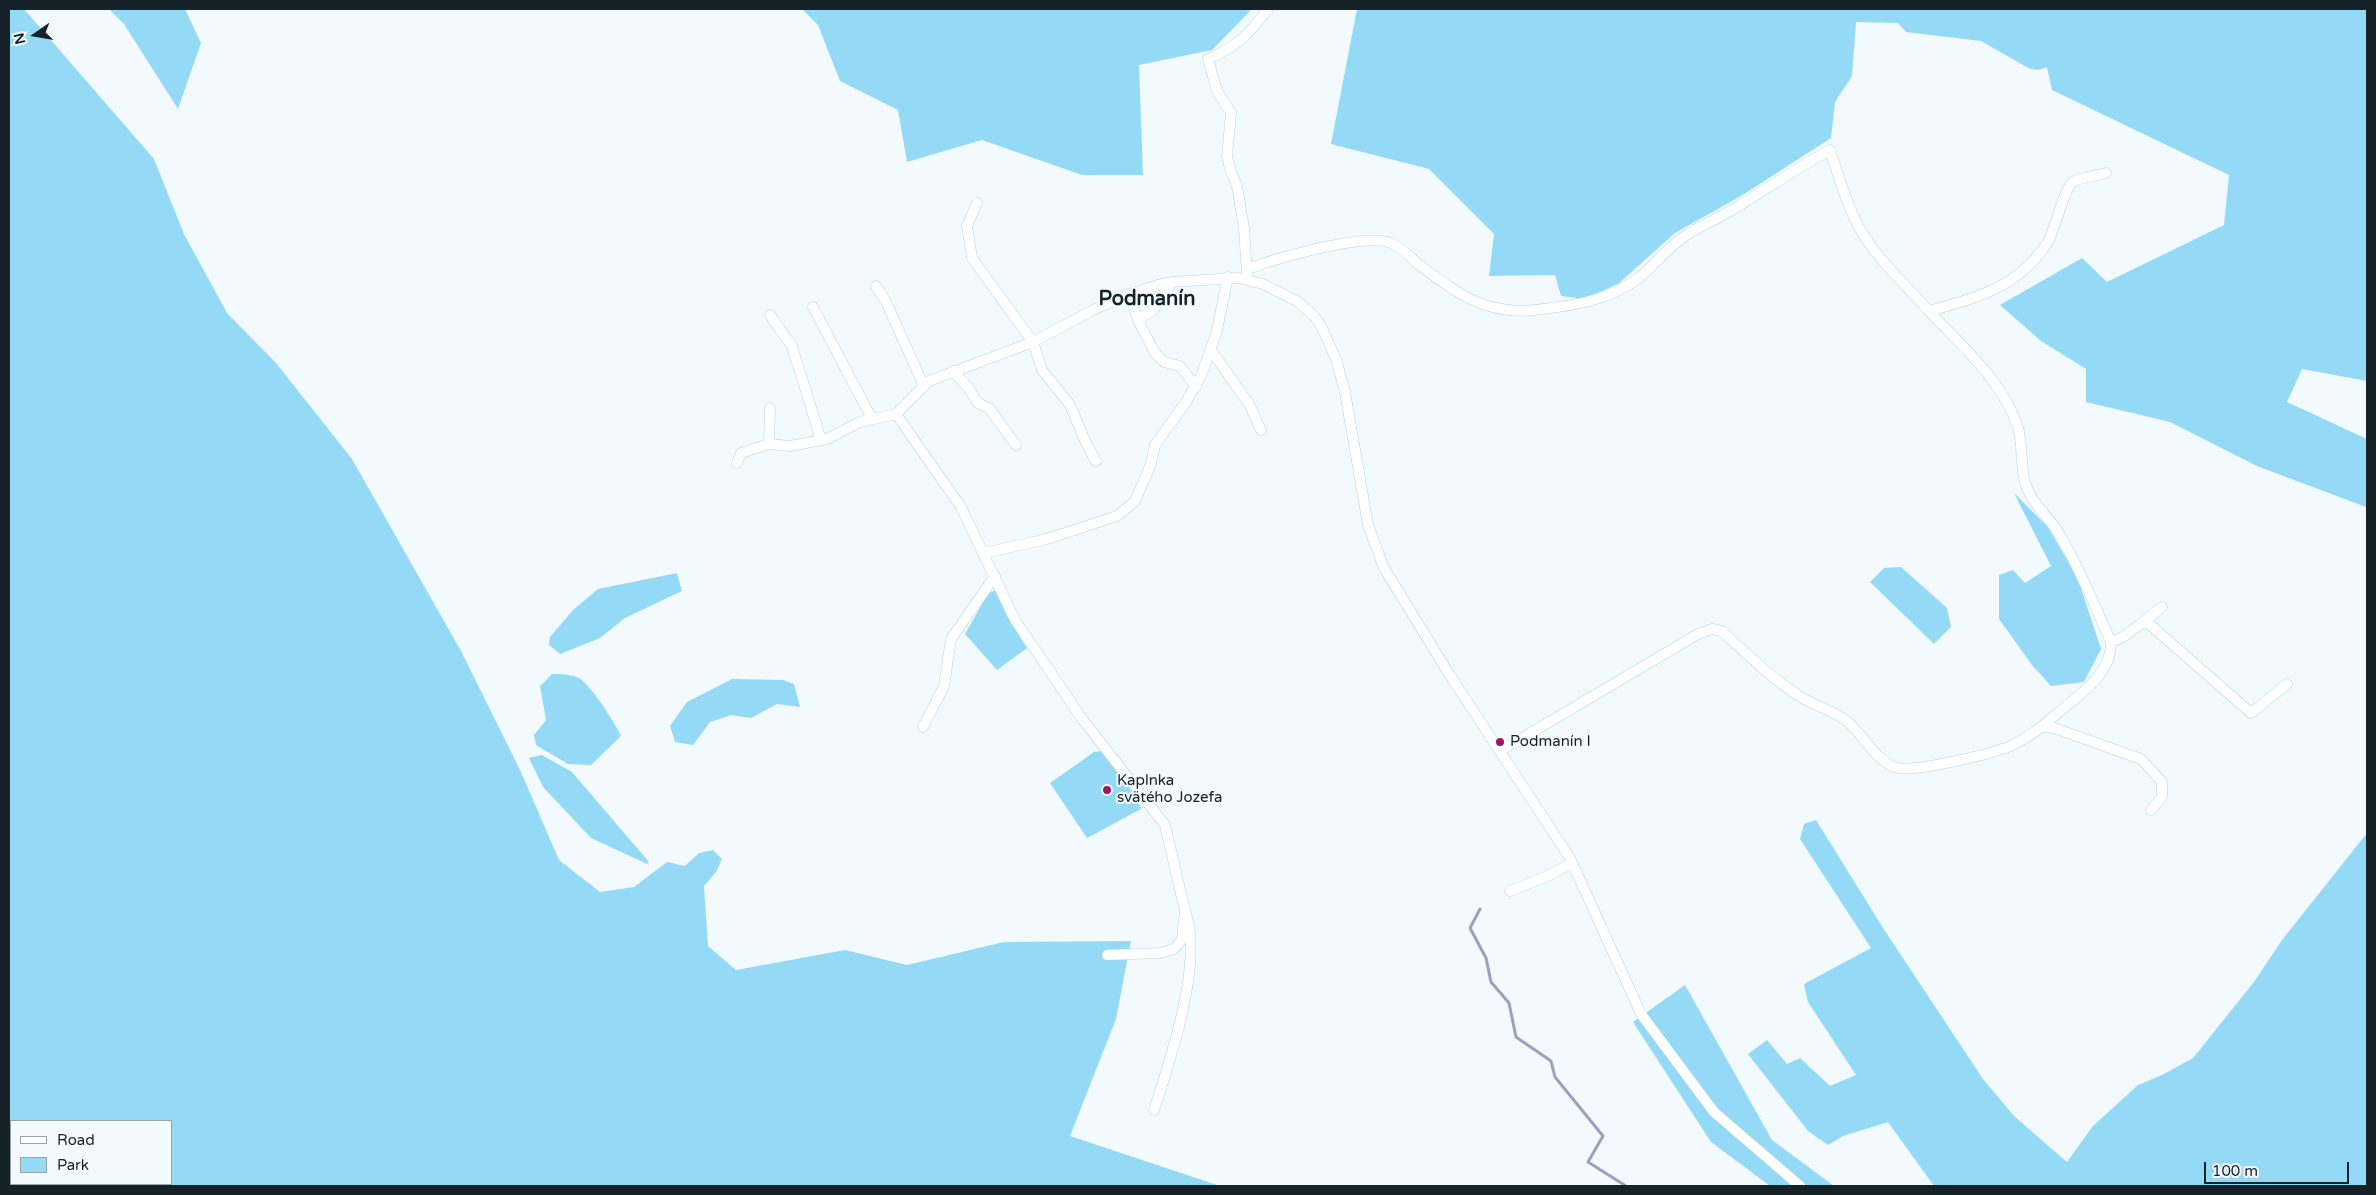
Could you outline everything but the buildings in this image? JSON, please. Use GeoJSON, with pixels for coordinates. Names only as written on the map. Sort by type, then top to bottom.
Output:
{"type":"FeatureCollection","features":[{"type":"Feature","properties":{"kind":"street"},"geometry":{"type":"LineString","coordinates":[[1247,274],[1237,186],[1227,157],[1231,113],[1217,91],[1208,59],[1230,50],[1250,32],[1268,9]]}},
{"type":"Feature","properties":{"kind":"street"},"geometry":{"type":"LineString","coordinates":[[736,464],[740,453],[769,444],[790,446],[828,439],[860,422],[896,414],[929,381],[1033,342],[1093,310],[1130,294],[1172,282],[1247,274],[1265,262],[1358,241],[1391,243],[1452,289],[1492,309],[1532,310],[1601,299],[1624,289],[1688,234],[1735,208],[1807,162],[1830,150],[1850,208],[1860,229],[1874,250],[2002,391],[2019,430],[2022,469],[2027,489],[2036,504],[2059,532],[2072,555],[2111,642],[2111,653],[2092,685],[2041,727],[2015,744],[1996,752],[1910,768],[1894,767],[1879,755],[1847,721],[1781,684],[1722,631],[1712,629],[1698,634],[1500,751]]}},
{"type":"Feature","properties":{"kind":"street"},"geometry":{"type":"LineString","coordinates":[[1929,311],[1986,294],[2010,282],[2047,244],[2061,210],[2064,193],[2072,182],[2106,173]]}},
{"type":"Feature","properties":{"kind":"street"},"geometry":{"type":"LineString","coordinates":[[977,203],[967,226],[972,258],[1033,342],[1042,370],[1070,405],[1086,444],[1096,462]]}},
{"type":"Feature","properties":{"kind":"street"},"geometry":{"type":"LineString","coordinates":[[1247,274],[1297,301],[1314,316],[1321,326],[1341,374],[1368,525],[1377,552],[1418,626],[1572,863],[1641,1014],[1714,1112],[1800,1186]]}},
{"type":"Feature","properties":{"kind":"street"},"geometry":{"type":"LineString","coordinates":[[984,553],[1047,539],[1117,516],[1135,501],[1151,464],[1155,445],[1196,387],[1211,350],[1225,298],[1228,277]]}},
{"type":"Feature","properties":{"kind":"street"},"geometry":{"type":"LineString","coordinates":[[1138,320],[1154,310],[1172,282]]}},
{"type":"Feature","properties":{"kind":"street"},"geometry":{"type":"LineString","coordinates":[[876,286],[886,302],[924,386]]}},
{"type":"Feature","properties":{"kind":"street"},"geometry":{"type":"LineString","coordinates":[[1130,294],[1138,320],[1155,353],[1164,362],[1180,366],[1196,387]]}},
{"type":"Feature","properties":{"kind":"street"},"geometry":{"type":"LineString","coordinates":[[813,307],[872,419]]}},
{"type":"Feature","properties":{"kind":"street"},"geometry":{"type":"LineString","coordinates":[[770,315],[792,346],[821,440]]}},
{"type":"Feature","properties":{"kind":"street"},"geometry":{"type":"LineString","coordinates":[[1211,350],[1249,404],[1261,430]]}},
{"type":"Feature","properties":{"kind":"street"},"geometry":{"type":"LineString","coordinates":[[953,371],[978,403],[989,408],[1016,444]]}},
{"type":"Feature","properties":{"kind":"street"},"geometry":{"type":"LineString","coordinates":[[769,444],[770,408]]}},
{"type":"Feature","properties":{"kind":"street"},"geometry":{"type":"LineString","coordinates":[[896,414],[961,507],[1016,620],[1083,720],[1165,825],[1190,926],[1189,969],[1179,1025],[1154,1110]]}},
{"type":"Feature","properties":{"kind":"street"},"geometry":{"type":"LineString","coordinates":[[923,727],[944,686],[951,639],[994,576]]}},
{"type":"Feature","properties":{"kind":"street"},"geometry":{"type":"LineString","coordinates":[[2111,642],[2123,637],[2162,607]]}},
{"type":"Feature","properties":{"kind":"street"},"geometry":{"type":"LineString","coordinates":[[2142,623],[2154,627],[2251,713],[2287,684]]}},
{"type":"Feature","properties":{"kind":"street"},"geometry":{"type":"LineString","coordinates":[[2041,727],[2054,728],[2141,759],[2162,782],[2162,797],[2151,810]]}},
{"type":"Feature","properties":{"kind":"street"},"geometry":{"type":"LineString","coordinates":[[1510,891],[1550,875],[1572,863]]}},
{"type":"Feature","properties":{"kind":"street"},"geometry":{"type":"LineString","coordinates":[[1107,955],[1160,953],[1174,949],[1182,939],[1185,910]]}},
{"type":"Feature","properties":{"kind":"green space"},"geometry":{"type":"Polygon","coordinates":[[[9,9],[24,9],[154,159],[184,234],[227,313],[276,363],[352,459],[461,651],[521,772],[559,860],[600,892],[634,887],[667,862],[685,866],[699,853],[713,850],[722,859],[716,872],[704,886],[708,946],[736,970],[845,950],[907,965],[1004,942],[1131,941],[1116,1019],[1070,1136],[1220,1186],[9,1186],[9,9]]]}},
{"type":"Feature","properties":{"kind":"green space"},"geometry":{"type":"Polygon","coordinates":[[[109,9],[185,9],[201,43],[178,109],[124,24],[109,9]]]}},
{"type":"Feature","properties":{"kind":"green space"},"geometry":{"type":"Polygon","coordinates":[[[802,9],[1252,9],[1212,50],[1139,65],[1143,175],[1082,175],[982,140],[907,162],[898,110],[840,81],[818,25],[802,9]]]}},
{"type":"Feature","properties":{"kind":"green space"},"geometry":{"type":"Polygon","coordinates":[[[1357,9],[2367,9],[2367,381],[2302,369],[2287,402],[2367,439],[2367,510],[2366,507],[2257,466],[2170,422],[2086,402],[2086,369],[2041,341],[2000,305],[2082,258],[2107,282],[2224,225],[2229,175],[2052,90],[2047,67],[2038,70],[2030,69],[1981,41],[1906,32],[1898,23],[1856,22],[1852,76],[1835,102],[1831,138],[1741,196],[1675,233],[1618,284],[1584,299],[1561,296],[1555,275],[1489,276],[1494,234],[1429,169],[1331,144],[1357,9]]]}},
{"type":"Feature","properties":{"kind":"green space"},"geometry":{"type":"Polygon","coordinates":[[[2014,493],[2048,527],[2078,579],[2101,649],[2084,682],[2051,686],[2032,665],[1999,619],[1999,575],[2013,570],[2025,583],[2051,566],[2014,493]]]}},
{"type":"Feature","properties":{"kind":"green space"},"geometry":{"type":"Polygon","coordinates":[[[1901,567],[1947,608],[1951,627],[1934,644],[1870,582],[1884,568],[1901,567]]]}},
{"type":"Feature","properties":{"kind":"green space"},"geometry":{"type":"Polygon","coordinates":[[[677,573],[682,591],[625,618],[600,638],[560,654],[549,645],[550,637],[573,610],[598,589],[677,573]]]}},
{"type":"Feature","properties":{"kind":"green space"},"geometry":{"type":"Polygon","coordinates":[[[995,590],[1007,616],[1027,648],[997,670],[965,634],[988,594],[995,590]]]}},
{"type":"Feature","properties":{"kind":"green space"},"geometry":{"type":"Polygon","coordinates":[[[552,674],[572,676],[584,682],[602,705],[621,736],[591,765],[568,764],[536,745],[534,735],[546,720],[540,686],[552,674]]]}},
{"type":"Feature","properties":{"kind":"green space"},"geometry":{"type":"Polygon","coordinates":[[[732,679],[783,680],[794,684],[800,707],[777,704],[751,718],[731,715],[710,722],[693,745],[675,742],[670,726],[687,702],[732,679]]]}},
{"type":"Feature","properties":{"kind":"green space"},"geometry":{"type":"Polygon","coordinates":[[[1102,751],[1138,799],[1141,809],[1087,838],[1050,783],[1094,752],[1102,751]]]}},
{"type":"Feature","properties":{"kind":"green space"},"geometry":{"type":"Polygon","coordinates":[[[542,755],[572,772],[649,862],[647,864],[591,838],[543,787],[529,758],[542,755]]]}},
{"type":"Feature","properties":{"kind":"green space"},"geometry":{"type":"Polygon","coordinates":[[[1816,820],[1885,931],[1983,1079],[2014,1116],[2067,1162],[2093,1126],[2138,1085],[2162,1075],[2193,1058],[2254,982],[2282,940],[2367,833],[2367,1186],[1934,1186],[1888,1122],[1843,1136],[1828,1145],[1808,1131],[1748,1054],[1767,1040],[1787,1064],[1800,1058],[1830,1086],[1856,1075],[1808,1002],[1804,984],[1871,948],[1800,839],[1804,824],[1816,820]]]}},
{"type":"Feature","properties":{"kind":"green space"},"geometry":{"type":"Polygon","coordinates":[[[1685,985],[1772,1140],[1834,1186],[1770,1186],[1711,1142],[1633,1022],[1685,985]]]}},
{"type":"Feature","properties":{"kind":"waterway"},"geometry":{"type":"LineString","coordinates":[[1480,909],[1470,928],[1486,958],[1491,982],[1509,1003],[1516,1037],[1551,1061],[1555,1077],[1603,1136],[1588,1162],[1626,1186]]}},
{"type":"Feature","properties":{"kind":"place","name":"Podmanín I"},"geometry":{"type":"Point","coordinates":[1500,742]}},
{"type":"Feature","properties":{"kind":"place","name":"Kaplnka svätého Jozefa"},"geometry":{"type":"Point","coordinates":[1107,790]}},
{"type":"Feature","properties":{"kind":"district","name":"Podmanín"},"geometry":{"type":"Point","coordinates":[1147,300]}}]}
